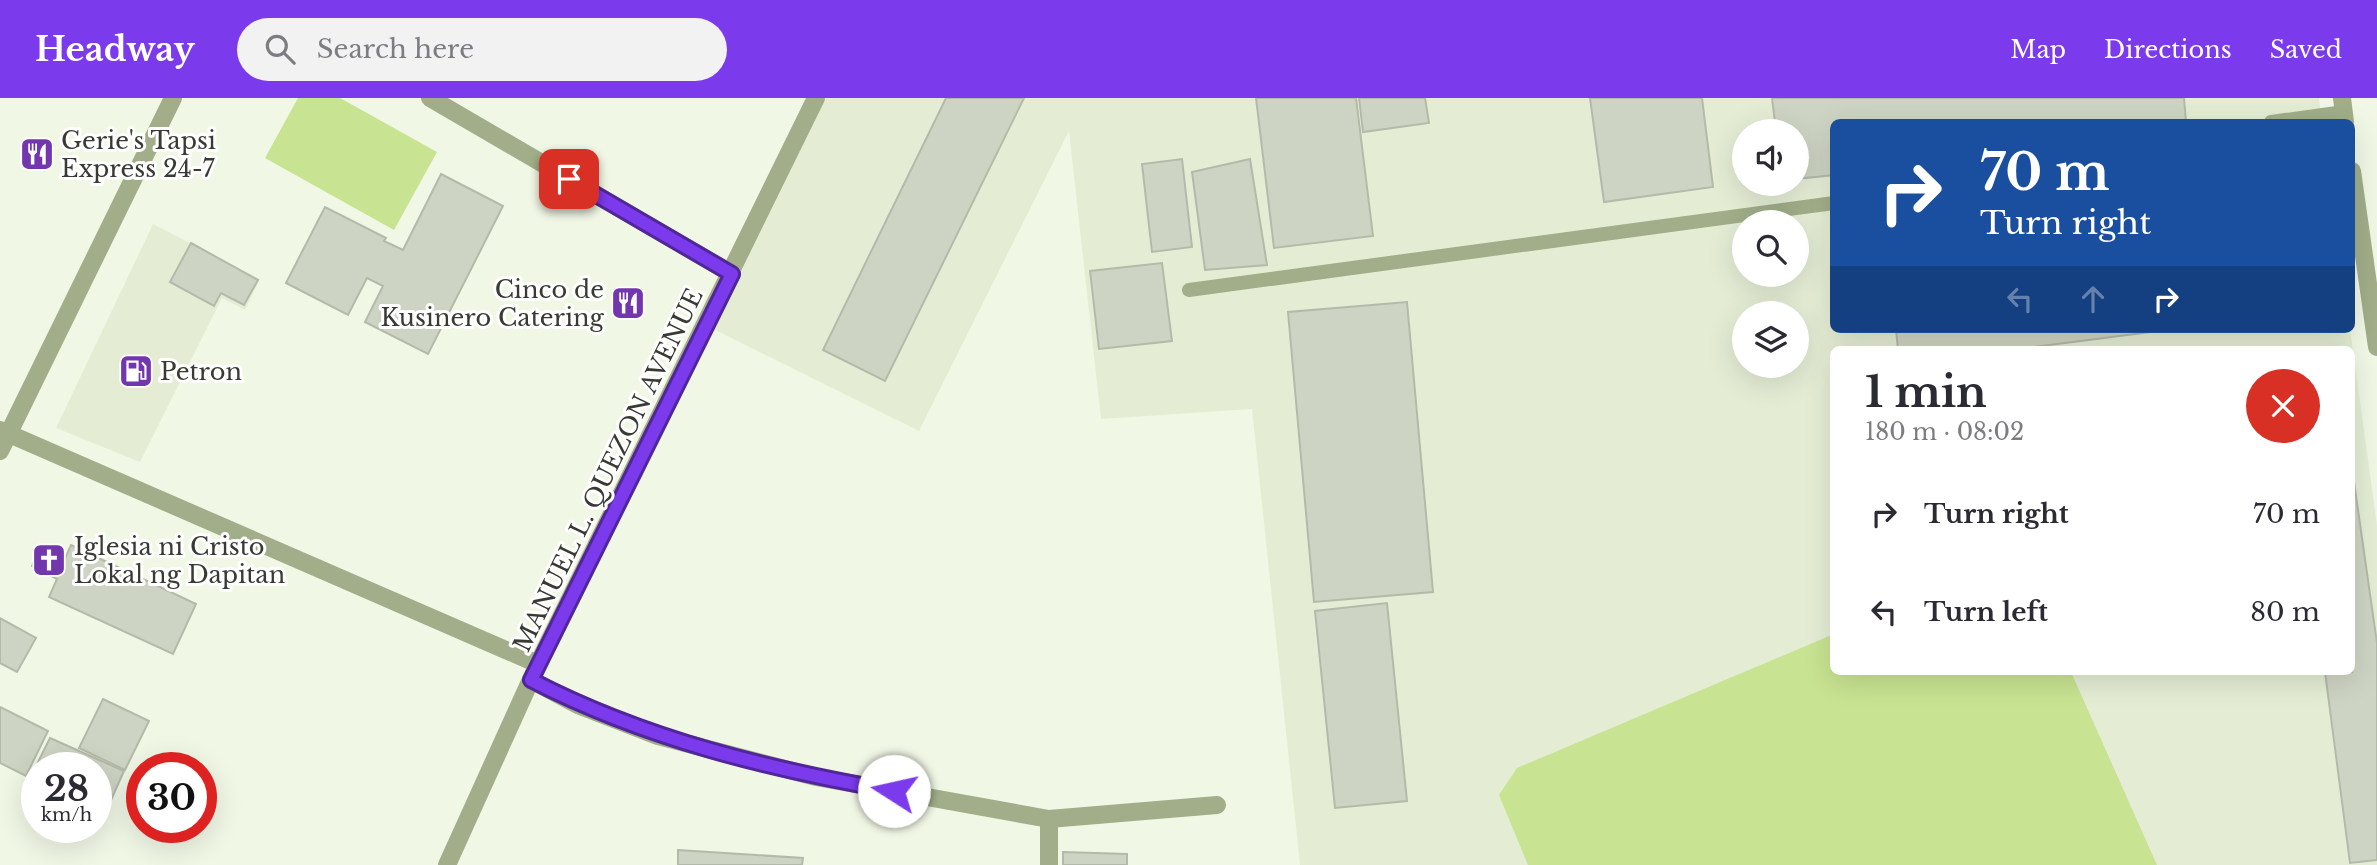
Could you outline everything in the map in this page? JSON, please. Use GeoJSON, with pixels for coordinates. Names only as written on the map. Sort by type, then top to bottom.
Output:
{"type":"FeatureCollection","features":[{"type":"Feature","properties":{"kind":"street"},"geometry":{"type":"LineString","coordinates":[[0,451],[4,432],[173,98]]}},
{"type":"Feature","properties":{"kind":"street"},"geometry":{"type":"LineString","coordinates":[[430,98],[732,274]]}},
{"type":"Feature","properties":{"kind":"street","name":"MANUEL L. QUEZON AVENUE"},"geometry":{"type":"LineString","coordinates":[[447,865],[535,672],[816,98]]}},
{"type":"Feature","properties":{"kind":"street"},"geometry":{"type":"LineString","coordinates":[[2355,192],[2377,347]]}},
{"type":"Feature","properties":{"kind":"street"},"geometry":{"type":"LineString","coordinates":[[4,432],[535,672],[578,705],[658,736],[816,777],[1049,818],[1217,805]]}},
{"type":"Feature","properties":{"kind":"street"},"geometry":{"type":"LineString","coordinates":[[1049,818],[1049,865]]}},
{"type":"Feature","properties":{"kind":"lane"},"geometry":{"type":"LineString","coordinates":[[2291,119],[2344,111]]}},
{"type":"Feature","properties":{"kind":"lane"},"geometry":{"type":"LineString","coordinates":[[1189,290],[1830,204]]}},
{"type":"Feature","properties":{"kind":"shaded area"},"geometry":{"type":"Polygon","coordinates":[[[826,98],[2319,98],[2322,119],[1830,119],[1830,333],[2351,333],[2352,346],[1830,346],[1830,675],[2355,675],[2355,365],[2377,525],[2377,865],[1300,865],[1252,409],[1101,419],[1069,131],[919,431],[713,329],[826,98]]]}},
{"type":"Feature","properties":{"kind":"shaded area"},"geometry":{"type":"Polygon","coordinates":[[[153,224],[260,279],[245,310],[222,298],[140,462],[56,428],[153,224]]]}},
{"type":"Feature","properties":{"kind":"green space"},"geometry":{"type":"Polygon","coordinates":[[[298,98],[340,98],[437,152],[394,230],[265,158],[298,98]]]}},
{"type":"Feature","properties":{"kind":"green space"},"geometry":{"type":"Polygon","coordinates":[[[1830,636],[1830,675],[2072,675],[2157,865],[1528,865],[1499,795],[1517,768],[1830,636]]]}},
{"type":"Feature","properties":{"kind":"building"},"geometry":{"type":"Polygon","coordinates":[[[946,98],[1024,98],[885,381],[823,350],[946,98]]]}},
{"type":"Feature","properties":{"kind":"building"},"geometry":{"type":"Polygon","coordinates":[[[1256,98],[1356,98],[1373,236],[1274,248],[1256,98]]]}},
{"type":"Feature","properties":{"kind":"building"},"geometry":{"type":"Polygon","coordinates":[[[1359,98],[1425,98],[1429,123],[1363,132],[1359,98]]]}},
{"type":"Feature","properties":{"kind":"building"},"geometry":{"type":"Polygon","coordinates":[[[1590,98],[1702,98],[1713,187],[1604,202],[1590,98]]]}},
{"type":"Feature","properties":{"kind":"building"},"geometry":{"type":"Polygon","coordinates":[[[1772,98],[2184,98],[2186,119],[1830,119],[1830,175],[1809,178],[1809,119],[1775,119],[1772,98]]]}},
{"type":"Feature","properties":{"kind":"building"},"geometry":{"type":"Polygon","coordinates":[[[1182,159],[1192,247],[1152,252],[1142,164],[1182,159]]]}},
{"type":"Feature","properties":{"kind":"building"},"geometry":{"type":"Polygon","coordinates":[[[1250,159],[1267,265],[1205,270],[1192,172],[1250,159]]]}},
{"type":"Feature","properties":{"kind":"building"},"geometry":{"type":"Polygon","coordinates":[[[441,174],[503,206],[428,354],[365,322],[383,286],[367,278],[348,315],[286,283],[325,207],[386,238],[384,241],[403,250],[441,174]]]}},
{"type":"Feature","properties":{"kind":"building"},"geometry":{"type":"Polygon","coordinates":[[[191,243],[258,280],[244,305],[221,293],[214,306],[170,282],[191,243]]]}},
{"type":"Feature","properties":{"kind":"building"},"geometry":{"type":"Polygon","coordinates":[[[1162,263],[1172,341],[1099,349],[1090,271],[1162,263]]]}},
{"type":"Feature","properties":{"kind":"building"},"geometry":{"type":"Polygon","coordinates":[[[1407,302],[1433,592],[1314,602],[1288,312],[1407,302]]]}},
{"type":"Feature","properties":{"kind":"building"},"geometry":{"type":"Polygon","coordinates":[[[1896,333],[2143,333],[2042,346],[1898,346],[1896,333]]]}},
{"type":"Feature","properties":{"kind":"building"},"geometry":{"type":"Polygon","coordinates":[[[2355,489],[2377,643],[2377,860],[2350,863],[2325,675],[2355,675],[2355,489]]]}},
{"type":"Feature","properties":{"kind":"building"},"geometry":{"type":"Polygon","coordinates":[[[71,545],[196,604],[173,654],[49,597],[57,579],[32,566],[39,550],[64,561],[71,545]]]}},
{"type":"Feature","properties":{"kind":"building"},"geometry":{"type":"Polygon","coordinates":[[[1387,603],[1407,801],[1335,808],[1315,611],[1387,603]]]}},
{"type":"Feature","properties":{"kind":"building"},"geometry":{"type":"Polygon","coordinates":[[[0,618],[36,638],[17,672],[0,663],[0,618]]]}},
{"type":"Feature","properties":{"kind":"building"},"geometry":{"type":"Polygon","coordinates":[[[103,699],[149,721],[134,752],[126,752],[125,770],[112,764],[112,752],[87,752],[79,748],[103,699]]]}},
{"type":"Feature","properties":{"kind":"building"},"geometry":{"type":"Polygon","coordinates":[[[0,707],[48,731],[38,752],[21,752],[21,774],[0,763],[0,707]]]}},
{"type":"Feature","properties":{"kind":"building"},"geometry":{"type":"Polygon","coordinates":[[[50,738],[81,752],[43,752],[50,738]]]}},
{"type":"Feature","properties":{"kind":"building"},"geometry":{"type":"Polygon","coordinates":[[[112,766],[124,771],[112,798],[112,766]]]}},
{"type":"Feature","properties":{"kind":"building"},"geometry":{"type":"Polygon","coordinates":[[[678,850],[803,858],[802,865],[678,865],[678,850]]]}},
{"type":"Feature","properties":{"kind":"building"},"geometry":{"type":"Polygon","coordinates":[[[1063,852],[1127,854],[1127,865],[1063,865],[1063,852]]]}},
{"type":"Feature","properties":{"kind":"place","name":"Gerie's Tapsi Express 24-7"},"geometry":{"type":"Point","coordinates":[37,154]}},
{"type":"Feature","properties":{"kind":"place","name":"Cinco de Kusinero Catering"},"geometry":{"type":"Point","coordinates":[628,303]}},
{"type":"Feature","properties":{"kind":"place","name":"Petron"},"geometry":{"type":"Point","coordinates":[136,371]}},
{"type":"Feature","properties":{"kind":"place","name":"Iglesia ni Cristo Lokal ng Dapitan"},"geometry":{"type":"Point","coordinates":[49,560]}},
{"type":"Feature","properties":{"kind":"route"},"geometry":{"type":"LineString","coordinates":[[569,179],[732,274],[531,680],[578,705],[658,736],[816,777],[894,791]]}}]}
